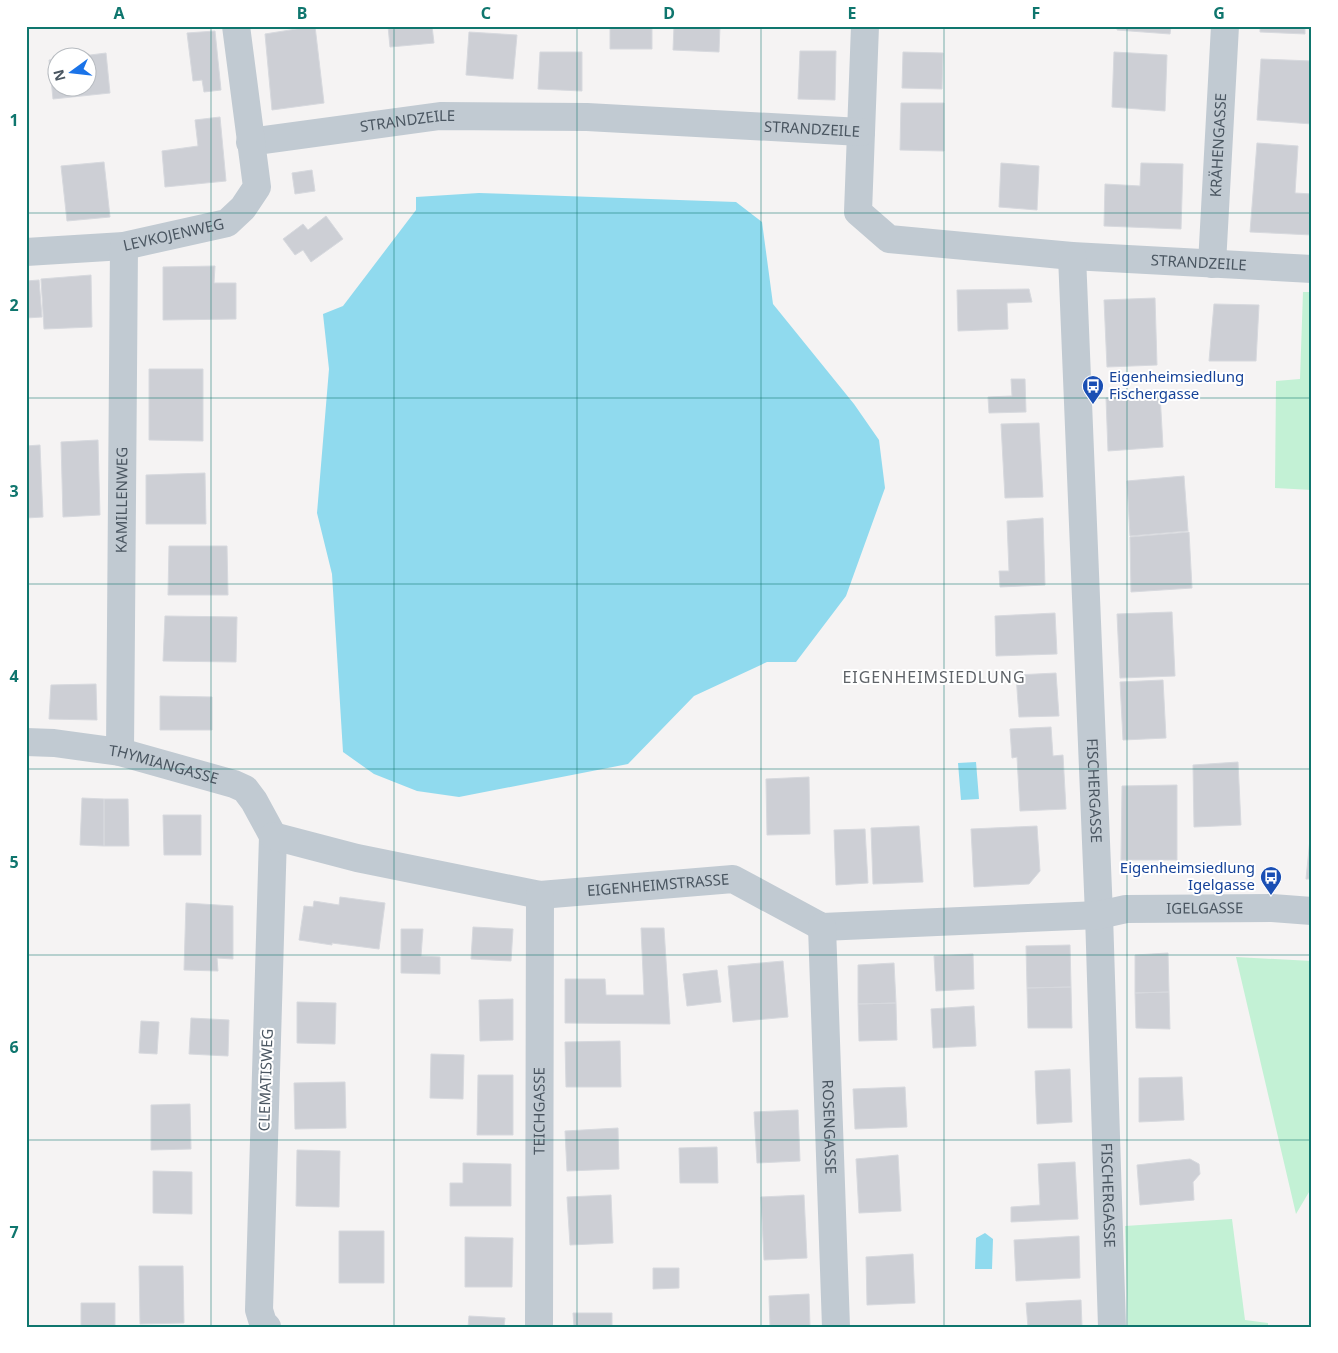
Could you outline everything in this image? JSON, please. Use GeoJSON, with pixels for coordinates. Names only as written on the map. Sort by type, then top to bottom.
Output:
{"type":"FeatureCollection","features":[{"type":"Feature","properties":{"kind":"street","name":"LEVKOJENWEG"},"geometry":{"type":"LineString","coordinates":[[26,252],[124,246],[227,223],[243,208],[257,187],[236,26]]}},
{"type":"Feature","properties":{"kind":"street"},"geometry":{"type":"LineString","coordinates":[[861,132],[865,26]]}},
{"type":"Feature","properties":{"kind":"street","name":"KRÄHENGASSE"},"geometry":{"type":"LineString","coordinates":[[1212,264],[1225,26]]}},
{"type":"Feature","properties":{"kind":"street","name":"STRANDZEILE"},"geometry":{"type":"LineString","coordinates":[[250,142],[440,116],[587,117],[861,132],[858,212],[889,238],[1072,256],[1312,269]]}},
{"type":"Feature","properties":{"kind":"street","name":"KAMILLENWEG"},"geometry":{"type":"LineString","coordinates":[[120,752],[124,246]]}},
{"type":"Feature","properties":{"kind":"street","name":"FISCHERGASSE"},"geometry":{"type":"LineString","coordinates":[[1072,256],[1099,915],[1112,1327]]}},
{"type":"Feature","properties":{"kind":"street","name":"THYMIANGASSE"},"geometry":{"type":"LineString","coordinates":[[26,742],[54,743],[120,752],[234,784],[245,790],[254,801],[273,836]]}},
{"type":"Feature","properties":{"kind":"street","name":"EIGENHEIMSTRASSE"},"geometry":{"type":"LineString","coordinates":[[273,836],[357,858],[540,895],[733,879],[822,927]]}},
{"type":"Feature","properties":{"kind":"street","name":"CLEMATISWEG"},"geometry":{"type":"LineString","coordinates":[[265,1325],[259,1310],[273,836]]}},
{"type":"Feature","properties":{"kind":"street","name":"TEICHGASSE"},"geometry":{"type":"LineString","coordinates":[[539,1327],[540,895]]}},
{"type":"Feature","properties":{"kind":"street","name":"IGELGASSE"},"geometry":{"type":"LineString","coordinates":[[1099,915],[1126,909],[1272,908],[1312,911]]}},
{"type":"Feature","properties":{"kind":"street"},"geometry":{"type":"LineString","coordinates":[[822,927],[1099,915]]}},
{"type":"Feature","properties":{"kind":"street","name":"ROSENGASSE"},"geometry":{"type":"LineString","coordinates":[[822,927],[836,1327]]}},
{"type":"Feature","properties":{"kind":"green space"},"geometry":{"type":"Polygon","coordinates":[[[1303,292],[1312,292],[1312,490],[1275,488],[1276,381],[1300,379],[1303,292]]]}},
{"type":"Feature","properties":{"kind":"green space"},"geometry":{"type":"Polygon","coordinates":[[[1236,957],[1312,961],[1312,1187],[1296,1214],[1236,957]]]}},
{"type":"Feature","properties":{"kind":"green space"},"geometry":{"type":"Polygon","coordinates":[[[1232,1219],[1245,1320],[1268,1323],[1268,1327],[1128,1327],[1125,1226],[1232,1219]]]}},
{"type":"Feature","properties":{"kind":"water"},"geometry":{"type":"Polygon","coordinates":[[[479,193],[736,202],[762,222],[773,304],[854,404],[879,440],[885,488],[846,596],[796,662],[767,662],[694,696],[628,764],[459,797],[417,791],[374,774],[343,752],[332,574],[317,513],[329,369],[323,314],[343,306],[416,210],[416,197],[479,193]]]}},
{"type":"Feature","properties":{"kind":"water"},"geometry":{"type":"Polygon","coordinates":[[[976,762],[979,799],[961,800],[958,763],[976,762]]]}},
{"type":"Feature","properties":{"kind":"water"},"geometry":{"type":"Polygon","coordinates":[[[985,1233],[993,1239],[992,1269],[975,1269],[976,1238],[985,1233]]]}},
{"type":"Feature","properties":{"kind":"building"},"geometry":{"type":"Polygon","coordinates":[[[315,26],[324,103],[272,110],[265,34],[315,26]]]}},
{"type":"Feature","properties":{"kind":"building"},"geometry":{"type":"Polygon","coordinates":[[[388,26],[432,26],[434,43],[390,47],[388,26]]]}},
{"type":"Feature","properties":{"kind":"building"},"geometry":{"type":"Polygon","coordinates":[[[610,26],[652,26],[652,49],[610,49],[610,26]]]}},
{"type":"Feature","properties":{"kind":"building"},"geometry":{"type":"Polygon","coordinates":[[[674,26],[720,26],[719,52],[673,50],[674,26]]]}},
{"type":"Feature","properties":{"kind":"building"},"geometry":{"type":"Polygon","coordinates":[[[1117,26],[1171,26],[1170,34],[1117,30],[1117,26]]]}},
{"type":"Feature","properties":{"kind":"building"},"geometry":{"type":"Polygon","coordinates":[[[1260,26],[1305,26],[1305,34],[1260,32],[1260,26]]]}},
{"type":"Feature","properties":{"kind":"building"},"geometry":{"type":"Polygon","coordinates":[[[215,31],[221,90],[204,92],[202,80],[193,81],[187,33],[215,31]]]}},
{"type":"Feature","properties":{"kind":"building"},"geometry":{"type":"Polygon","coordinates":[[[469,32],[517,35],[513,79],[466,75],[469,32]]]}},
{"type":"Feature","properties":{"kind":"building"},"geometry":{"type":"Polygon","coordinates":[[[800,51],[836,51],[835,100],[798,99],[800,51]]]}},
{"type":"Feature","properties":{"kind":"building"},"geometry":{"type":"Polygon","coordinates":[[[540,52],[582,52],[582,91],[538,89],[540,52]]]}},
{"type":"Feature","properties":{"kind":"building"},"geometry":{"type":"Polygon","coordinates":[[[903,52],[943,53],[942,89],[902,88],[903,52]]]}},
{"type":"Feature","properties":{"kind":"building"},"geometry":{"type":"Polygon","coordinates":[[[1114,52],[1167,55],[1165,111],[1112,107],[1114,52]]]}},
{"type":"Feature","properties":{"kind":"building"},"geometry":{"type":"Polygon","coordinates":[[[106,53],[110,93],[98,94],[98,54],[106,53]]]}},
{"type":"Feature","properties":{"kind":"building"},"geometry":{"type":"Polygon","coordinates":[[[1261,59],[1312,61],[1312,124],[1257,120],[1261,59]]]}},
{"type":"Feature","properties":{"kind":"building"},"geometry":{"type":"Polygon","coordinates":[[[901,103],[944,103],[944,151],[900,150],[901,103]]]}},
{"type":"Feature","properties":{"kind":"building"},"geometry":{"type":"Polygon","coordinates":[[[220,117],[226,181],[165,187],[162,151],[198,146],[195,120],[220,117]]]}},
{"type":"Feature","properties":{"kind":"building"},"geometry":{"type":"Polygon","coordinates":[[[1257,143],[1298,146],[1295,193],[1312,194],[1312,235],[1250,232],[1257,143]]]}},
{"type":"Feature","properties":{"kind":"building"},"geometry":{"type":"Polygon","coordinates":[[[104,162],[110,217],[67,221],[61,166],[104,162]]]}},
{"type":"Feature","properties":{"kind":"building"},"geometry":{"type":"Polygon","coordinates":[[[1001,163],[1039,166],[1037,210],[999,207],[1001,163]]]}},
{"type":"Feature","properties":{"kind":"building"},"geometry":{"type":"Polygon","coordinates":[[[1141,163],[1183,164],[1181,229],[1104,226],[1105,184],[1140,186],[1141,163]]]}},
{"type":"Feature","properties":{"kind":"building"},"geometry":{"type":"Polygon","coordinates":[[[312,170],[315,191],[295,194],[292,173],[312,170]]]}},
{"type":"Feature","properties":{"kind":"building"},"geometry":{"type":"Polygon","coordinates":[[[326,216],[343,239],[311,262],[303,250],[295,255],[283,239],[303,224],[308,230],[326,216]]]}},
{"type":"Feature","properties":{"kind":"building"},"geometry":{"type":"Polygon","coordinates":[[[215,266],[214,283],[236,283],[236,319],[163,320],[163,267],[215,266]]]}},
{"type":"Feature","properties":{"kind":"building"},"geometry":{"type":"Polygon","coordinates":[[[91,275],[92,327],[44,329],[41,279],[91,275]]]}},
{"type":"Feature","properties":{"kind":"building"},"geometry":{"type":"Polygon","coordinates":[[[39,280],[42,317],[26,318],[26,281],[39,280]]]}},
{"type":"Feature","properties":{"kind":"building"},"geometry":{"type":"Polygon","coordinates":[[[1029,289],[1032,302],[1007,303],[1008,329],[958,331],[957,290],[1029,289]]]}},
{"type":"Feature","properties":{"kind":"building"},"geometry":{"type":"Polygon","coordinates":[[[1155,298],[1157,365],[1107,367],[1104,300],[1155,298]]]}},
{"type":"Feature","properties":{"kind":"building"},"geometry":{"type":"Polygon","coordinates":[[[1214,304],[1259,305],[1256,361],[1209,361],[1214,304]]]}},
{"type":"Feature","properties":{"kind":"building"},"geometry":{"type":"Polygon","coordinates":[[[149,369],[203,369],[203,441],[149,440],[149,369]]]}},
{"type":"Feature","properties":{"kind":"building"},"geometry":{"type":"Polygon","coordinates":[[[1011,379],[1025,379],[1026,412],[989,413],[988,397],[1012,396],[1011,379]]]}},
{"type":"Feature","properties":{"kind":"building"},"geometry":{"type":"Polygon","coordinates":[[[1160,394],[1163,447],[1108,451],[1106,398],[1160,394]]]}},
{"type":"Feature","properties":{"kind":"building"},"geometry":{"type":"Polygon","coordinates":[[[1039,423],[1043,497],[1005,498],[1001,424],[1039,423]]]}},
{"type":"Feature","properties":{"kind":"building"},"geometry":{"type":"Polygon","coordinates":[[[98,440],[100,515],[63,517],[61,442],[98,440]]]}},
{"type":"Feature","properties":{"kind":"building"},"geometry":{"type":"Polygon","coordinates":[[[40,445],[43,517],[26,518],[26,446],[40,445]]]}},
{"type":"Feature","properties":{"kind":"building"},"geometry":{"type":"Polygon","coordinates":[[[205,473],[206,524],[146,524],[146,475],[205,473]]]}},
{"type":"Feature","properties":{"kind":"building"},"geometry":{"type":"Polygon","coordinates":[[[1184,476],[1188,531],[1130,536],[1127,481],[1184,476]]]}},
{"type":"Feature","properties":{"kind":"building"},"geometry":{"type":"Polygon","coordinates":[[[1043,518],[1045,585],[1000,587],[999,571],[1009,571],[1007,521],[1043,518]]]}},
{"type":"Feature","properties":{"kind":"building"},"geometry":{"type":"Polygon","coordinates":[[[1189,532],[1192,588],[1131,592],[1130,537],[1189,532]]]}},
{"type":"Feature","properties":{"kind":"building"},"geometry":{"type":"Polygon","coordinates":[[[169,546],[227,546],[228,595],[168,595],[169,546]]]}},
{"type":"Feature","properties":{"kind":"building"},"geometry":{"type":"Polygon","coordinates":[[[1172,612],[1175,676],[1120,678],[1117,614],[1172,612]]]}},
{"type":"Feature","properties":{"kind":"building"},"geometry":{"type":"Polygon","coordinates":[[[1055,613],[1057,654],[996,656],[995,616],[1055,613]]]}},
{"type":"Feature","properties":{"kind":"building"},"geometry":{"type":"Polygon","coordinates":[[[165,616],[237,617],[236,662],[163,661],[165,616]]]}},
{"type":"Feature","properties":{"kind":"building"},"geometry":{"type":"Polygon","coordinates":[[[26,633],[27,719],[26,719],[26,633]]]}},
{"type":"Feature","properties":{"kind":"building"},"geometry":{"type":"Polygon","coordinates":[[[1056,673],[1059,716],[1019,717],[1016,675],[1056,673]]]}},
{"type":"Feature","properties":{"kind":"building"},"geometry":{"type":"Polygon","coordinates":[[[1163,680],[1166,738],[1123,740],[1120,682],[1163,680]]]}},
{"type":"Feature","properties":{"kind":"building"},"geometry":{"type":"Polygon","coordinates":[[[96,684],[97,720],[49,719],[51,685],[96,684]]]}},
{"type":"Feature","properties":{"kind":"building"},"geometry":{"type":"Polygon","coordinates":[[[160,696],[212,697],[212,730],[160,730],[160,696]]]}},
{"type":"Feature","properties":{"kind":"building"},"geometry":{"type":"Polygon","coordinates":[[[1051,727],[1053,756],[1063,755],[1066,809],[1020,811],[1017,757],[1012,758],[1010,729],[1051,727]]]}},
{"type":"Feature","properties":{"kind":"building"},"geometry":{"type":"Polygon","coordinates":[[[1238,762],[1241,825],[1194,827],[1193,765],[1238,762]]]}},
{"type":"Feature","properties":{"kind":"building"},"geometry":{"type":"Polygon","coordinates":[[[809,777],[810,834],[767,835],[766,779],[809,777]]]}},
{"type":"Feature","properties":{"kind":"building"},"geometry":{"type":"Polygon","coordinates":[[[1177,785],[1177,860],[1121,860],[1122,786],[1177,785]]]}},
{"type":"Feature","properties":{"kind":"building"},"geometry":{"type":"Polygon","coordinates":[[[82,798],[104,799],[104,846],[80,845],[82,798]]]}},
{"type":"Feature","properties":{"kind":"building"},"geometry":{"type":"Polygon","coordinates":[[[104,799],[128,799],[129,846],[104,846],[104,799]]]}},
{"type":"Feature","properties":{"kind":"building"},"geometry":{"type":"Polygon","coordinates":[[[163,815],[201,815],[201,855],[164,855],[163,815]]]}},
{"type":"Feature","properties":{"kind":"building"},"geometry":{"type":"Polygon","coordinates":[[[919,826],[923,882],[873,884],[871,828],[919,826]]]}},
{"type":"Feature","properties":{"kind":"building"},"geometry":{"type":"Polygon","coordinates":[[[1037,826],[1040,871],[1029,884],[974,887],[971,829],[1037,826]]]}},
{"type":"Feature","properties":{"kind":"building"},"geometry":{"type":"Polygon","coordinates":[[[865,829],[868,883],[836,885],[834,830],[865,829]]]}},
{"type":"Feature","properties":{"kind":"building"},"geometry":{"type":"Polygon","coordinates":[[[1311,829],[1312,879],[1306,879],[1311,829]]]}},
{"type":"Feature","properties":{"kind":"building"},"geometry":{"type":"Polygon","coordinates":[[[340,897],[385,903],[379,949],[299,940],[304,906],[313,907],[314,901],[339,905],[340,897]]]}},
{"type":"Feature","properties":{"kind":"building"},"geometry":{"type":"Polygon","coordinates":[[[186,903],[233,906],[233,959],[217,958],[218,971],[184,970],[186,903]]]}},
{"type":"Feature","properties":{"kind":"building"},"geometry":{"type":"Polygon","coordinates":[[[473,927],[513,929],[511,961],[471,959],[473,927]]]}},
{"type":"Feature","properties":{"kind":"building"},"geometry":{"type":"Polygon","coordinates":[[[641,928],[664,928],[670,1024],[565,1023],[565,979],[605,979],[606,995],[644,995],[641,928]]]}},
{"type":"Feature","properties":{"kind":"building"},"geometry":{"type":"Polygon","coordinates":[[[401,929],[423,929],[421,956],[440,957],[440,974],[401,973],[401,929]]]}},
{"type":"Feature","properties":{"kind":"building"},"geometry":{"type":"Polygon","coordinates":[[[1070,945],[1071,987],[1027,988],[1026,946],[1070,945]]]}},
{"type":"Feature","properties":{"kind":"building"},"geometry":{"type":"Polygon","coordinates":[[[1168,953],[1169,992],[1135,993],[1135,955],[1168,953]]]}},
{"type":"Feature","properties":{"kind":"building"},"geometry":{"type":"Polygon","coordinates":[[[973,954],[974,989],[936,991],[934,956],[973,954]]]}},
{"type":"Feature","properties":{"kind":"building"},"geometry":{"type":"Polygon","coordinates":[[[783,961],[788,1017],[733,1022],[728,966],[783,961]]]}},
{"type":"Feature","properties":{"kind":"building"},"geometry":{"type":"Polygon","coordinates":[[[894,963],[896,1003],[858,1004],[858,965],[894,963]]]}},
{"type":"Feature","properties":{"kind":"building"},"geometry":{"type":"Polygon","coordinates":[[[717,970],[721,1002],[687,1006],[683,974],[717,970]]]}},
{"type":"Feature","properties":{"kind":"building"},"geometry":{"type":"Polygon","coordinates":[[[1071,987],[1072,1028],[1028,1028],[1027,988],[1071,987]]]}},
{"type":"Feature","properties":{"kind":"building"},"geometry":{"type":"Polygon","coordinates":[[[1169,992],[1170,1029],[1136,1028],[1135,993],[1169,992]]]}},
{"type":"Feature","properties":{"kind":"building"},"geometry":{"type":"Polygon","coordinates":[[[513,999],[513,1040],[480,1041],[479,1000],[513,999]]]}},
{"type":"Feature","properties":{"kind":"building"},"geometry":{"type":"Polygon","coordinates":[[[297,1002],[336,1003],[335,1044],[297,1043],[297,1002]]]}},
{"type":"Feature","properties":{"kind":"building"},"geometry":{"type":"Polygon","coordinates":[[[896,1003],[897,1040],[859,1041],[858,1004],[896,1003]]]}},
{"type":"Feature","properties":{"kind":"building"},"geometry":{"type":"Polygon","coordinates":[[[974,1006],[976,1046],[933,1048],[931,1009],[974,1006]]]}},
{"type":"Feature","properties":{"kind":"building"},"geometry":{"type":"Polygon","coordinates":[[[191,1018],[229,1020],[228,1056],[189,1054],[191,1018]]]}},
{"type":"Feature","properties":{"kind":"building"},"geometry":{"type":"Polygon","coordinates":[[[141,1021],[159,1022],[157,1054],[139,1053],[141,1021]]]}},
{"type":"Feature","properties":{"kind":"building"},"geometry":{"type":"Polygon","coordinates":[[[620,1041],[621,1087],[566,1087],[565,1042],[620,1041]]]}},
{"type":"Feature","properties":{"kind":"building"},"geometry":{"type":"Polygon","coordinates":[[[431,1054],[464,1055],[463,1099],[430,1098],[431,1054]]]}},
{"type":"Feature","properties":{"kind":"building"},"geometry":{"type":"Polygon","coordinates":[[[1070,1069],[1072,1122],[1037,1124],[1035,1071],[1070,1069]]]}},
{"type":"Feature","properties":{"kind":"building"},"geometry":{"type":"Polygon","coordinates":[[[478,1075],[513,1075],[513,1135],[477,1135],[478,1075]]]}},
{"type":"Feature","properties":{"kind":"building"},"geometry":{"type":"Polygon","coordinates":[[[1182,1077],[1184,1120],[1139,1122],[1139,1078],[1182,1077]]]}},
{"type":"Feature","properties":{"kind":"building"},"geometry":{"type":"Polygon","coordinates":[[[345,1082],[346,1128],[295,1129],[294,1083],[345,1082]]]}},
{"type":"Feature","properties":{"kind":"building"},"geometry":{"type":"Polygon","coordinates":[[[905,1087],[907,1127],[855,1129],[853,1089],[905,1087]]]}},
{"type":"Feature","properties":{"kind":"building"},"geometry":{"type":"Polygon","coordinates":[[[190,1104],[191,1149],[151,1150],[151,1105],[190,1104]]]}},
{"type":"Feature","properties":{"kind":"building"},"geometry":{"type":"Polygon","coordinates":[[[798,1110],[800,1161],[757,1163],[754,1112],[798,1110]]]}},
{"type":"Feature","properties":{"kind":"building"},"geometry":{"type":"Polygon","coordinates":[[[618,1128],[619,1169],[567,1171],[565,1131],[618,1128]]]}},
{"type":"Feature","properties":{"kind":"building"},"geometry":{"type":"Polygon","coordinates":[[[717,1147],[718,1183],[680,1183],[679,1148],[717,1147]]]}},
{"type":"Feature","properties":{"kind":"building"},"geometry":{"type":"Polygon","coordinates":[[[297,1150],[340,1151],[339,1207],[296,1206],[297,1150]]]}},
{"type":"Feature","properties":{"kind":"building"},"geometry":{"type":"Polygon","coordinates":[[[898,1155],[901,1211],[859,1213],[856,1159],[898,1155]]]}},
{"type":"Feature","properties":{"kind":"building"},"geometry":{"type":"Polygon","coordinates":[[[1190,1159],[1199,1164],[1200,1174],[1193,1182],[1194,1200],[1140,1205],[1137,1165],[1190,1159]]]}},
{"type":"Feature","properties":{"kind":"building"},"geometry":{"type":"Polygon","coordinates":[[[1075,1162],[1078,1219],[1011,1222],[1011,1207],[1040,1205],[1038,1164],[1075,1162]]]}},
{"type":"Feature","properties":{"kind":"building"},"geometry":{"type":"Polygon","coordinates":[[[463,1163],[511,1164],[511,1206],[450,1206],[450,1183],[463,1183],[463,1163]]]}},
{"type":"Feature","properties":{"kind":"building"},"geometry":{"type":"Polygon","coordinates":[[[153,1171],[192,1172],[192,1214],[153,1213],[153,1171]]]}},
{"type":"Feature","properties":{"kind":"building"},"geometry":{"type":"Polygon","coordinates":[[[611,1195],[613,1243],[570,1245],[567,1197],[611,1195]]]}},
{"type":"Feature","properties":{"kind":"building"},"geometry":{"type":"Polygon","coordinates":[[[804,1195],[807,1258],[764,1260],[761,1197],[804,1195]]]}},
{"type":"Feature","properties":{"kind":"building"},"geometry":{"type":"Polygon","coordinates":[[[339,1231],[384,1231],[384,1283],[339,1283],[339,1231]]]}},
{"type":"Feature","properties":{"kind":"building"},"geometry":{"type":"Polygon","coordinates":[[[1079,1236],[1080,1278],[1016,1281],[1014,1240],[1079,1236]]]}},
{"type":"Feature","properties":{"kind":"building"},"geometry":{"type":"Polygon","coordinates":[[[465,1237],[513,1238],[512,1287],[465,1287],[465,1237]]]}},
{"type":"Feature","properties":{"kind":"building"},"geometry":{"type":"Polygon","coordinates":[[[913,1254],[915,1303],[867,1305],[866,1257],[913,1254]]]}},
{"type":"Feature","properties":{"kind":"building"},"geometry":{"type":"Polygon","coordinates":[[[139,1266],[183,1266],[184,1323],[140,1324],[139,1266]]]}},
{"type":"Feature","properties":{"kind":"building"},"geometry":{"type":"Polygon","coordinates":[[[653,1268],[679,1268],[679,1288],[653,1289],[653,1268]]]}},
{"type":"Feature","properties":{"kind":"building"},"geometry":{"type":"Polygon","coordinates":[[[809,1294],[810,1327],[770,1327],[769,1296],[809,1294]]]}},
{"type":"Feature","properties":{"kind":"building"},"geometry":{"type":"Polygon","coordinates":[[[1081,1300],[1082,1327],[1028,1327],[1026,1303],[1081,1300]]]}},
{"type":"Feature","properties":{"kind":"building"},"geometry":{"type":"Polygon","coordinates":[[[81,1303],[115,1303],[115,1327],[81,1327],[81,1303]]]}},
{"type":"Feature","properties":{"kind":"building"},"geometry":{"type":"Polygon","coordinates":[[[573,1313],[612,1313],[612,1327],[574,1327],[573,1313]]]}},
{"type":"Feature","properties":{"kind":"building"},"geometry":{"type":"Polygon","coordinates":[[[469,1316],[505,1318],[504,1327],[468,1327],[469,1316]]]}},
{"type":"Feature","properties":{"kind":"place","name":"Eigenheimsiedlung Fischergasse"},"geometry":{"type":"Point","coordinates":[1093,405]}},
{"type":"Feature","properties":{"kind":"place","name":"Eigenheimsiedlung Igelgasse"},"geometry":{"type":"Point","coordinates":[1271,896]}},
{"type":"Feature","properties":{"kind":"district","name":"EIGENHEIMSIEDLUNG"},"geometry":{"type":"Point","coordinates":[934,677]}}]}
